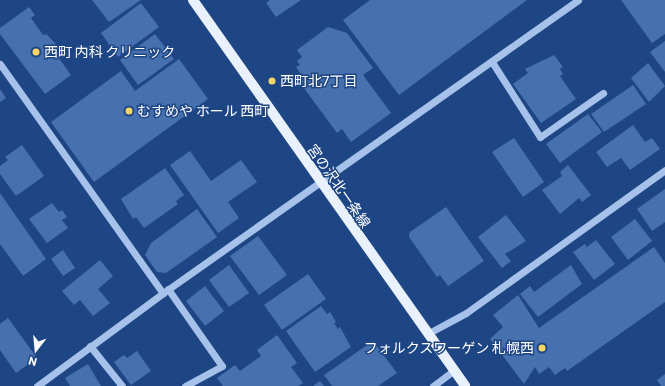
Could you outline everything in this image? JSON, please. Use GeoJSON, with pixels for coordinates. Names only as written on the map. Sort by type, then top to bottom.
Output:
{"type":"FeatureCollection","features":[{"type":"Feature","properties":{"kind":"main road","name":"宮の沢北一条線"},"geometry":{"type":"LineString","coordinates":[[193,0],[465,386]]}},
{"type":"Feature","properties":{"kind":"street"},"geometry":{"type":"LineString","coordinates":[[37,386],[165,291],[578,0]]}},
{"type":"Feature","properties":{"kind":"street"},"geometry":{"type":"LineString","coordinates":[[492,62],[540,137],[604,93]]}},
{"type":"Feature","properties":{"kind":"street"},"geometry":{"type":"LineString","coordinates":[[0,64],[165,291],[222,366],[185,386]]}},
{"type":"Feature","properties":{"kind":"street"},"geometry":{"type":"LineString","coordinates":[[427,334],[466,313],[665,170]]}},
{"type":"Feature","properties":{"kind":"street"},"geometry":{"type":"LineString","coordinates":[[90,346],[122,386]]}},
{"type":"Feature","properties":{"kind":"street"},"geometry":{"type":"LineString","coordinates":[[433,386],[453,371]]}},
{"type":"Feature","properties":{"kind":"building"},"geometry":{"type":"Polygon","coordinates":[[[92,0],[141,0],[109,22],[92,0]]]}},
{"type":"Feature","properties":{"kind":"building"},"geometry":{"type":"Polygon","coordinates":[[[270,0],[301,0],[276,17],[266,3],[270,0]]]}},
{"type":"Feature","properties":{"kind":"building"},"geometry":{"type":"Polygon","coordinates":[[[370,0],[527,0],[399,95],[343,20],[370,0]]]}},
{"type":"Feature","properties":{"kind":"building"},"geometry":{"type":"Polygon","coordinates":[[[621,0],[665,0],[665,34],[652,43],[621,0]]]}},
{"type":"Feature","properties":{"kind":"building"},"geometry":{"type":"Polygon","coordinates":[[[141,3],[159,27],[118,57],[101,33],[141,3]]]}},
{"type":"Feature","properties":{"kind":"building","name":"西町 内科 クリニック"},"geometry":{"type":"Polygon","coordinates":[[[29,7],[35,15],[31,18],[43,35],[46,34],[55,43],[61,55],[58,57],[71,75],[45,94],[0,34],[0,28],[29,7]]]}},
{"type":"Feature","properties":{"kind":"building"},"geometry":{"type":"Polygon","coordinates":[[[328,27],[347,33],[373,68],[363,75],[391,113],[351,142],[342,129],[337,133],[298,80],[303,77],[296,67],[300,65],[297,61],[302,57],[297,50],[328,27]]]}},
{"type":"Feature","properties":{"kind":"building"},"geometry":{"type":"Polygon","coordinates":[[[155,34],[174,59],[138,85],[120,60],[155,34]]]}},
{"type":"Feature","properties":{"kind":"building"},"geometry":{"type":"Polygon","coordinates":[[[665,41],[665,72],[650,52],[665,41]]]}},
{"type":"Feature","properties":{"kind":"building"},"geometry":{"type":"Polygon","coordinates":[[[554,55],[563,67],[560,69],[563,74],[560,76],[576,99],[541,123],[513,84],[528,73],[525,69],[554,55]]]}},
{"type":"Feature","properties":{"kind":"building","name":"むすめや ホール 西町"},"geometry":{"type":"Polygon","coordinates":[[[179,59],[208,99],[94,182],[51,122],[121,71],[135,91],[179,59]]]}},
{"type":"Feature","properties":{"kind":"building"},"geometry":{"type":"Polygon","coordinates":[[[648,63],[665,86],[649,102],[631,78],[648,63]]]}},
{"type":"Feature","properties":{"kind":"building"},"geometry":{"type":"Polygon","coordinates":[[[633,85],[646,104],[604,132],[591,114],[633,85]]]}},
{"type":"Feature","properties":{"kind":"building"},"geometry":{"type":"Polygon","coordinates":[[[0,89],[6,98],[0,102],[0,89]]]}},
{"type":"Feature","properties":{"kind":"building"},"geometry":{"type":"Polygon","coordinates":[[[588,114],[602,132],[560,163],[546,144],[588,114]]]}},
{"type":"Feature","properties":{"kind":"building"},"geometry":{"type":"Polygon","coordinates":[[[633,125],[645,142],[652,138],[660,149],[630,170],[621,158],[607,167],[596,152],[633,125]]]}},
{"type":"Feature","properties":{"kind":"building"},"geometry":{"type":"Polygon","coordinates":[[[514,138],[544,182],[523,197],[492,152],[514,138]]]}},
{"type":"Feature","properties":{"kind":"building"},"geometry":{"type":"Polygon","coordinates":[[[22,145],[44,176],[16,196],[0,174],[0,166],[8,160],[5,157],[22,145]]]}},
{"type":"Feature","properties":{"kind":"building"},"geometry":{"type":"Polygon","coordinates":[[[190,151],[211,181],[241,160],[257,182],[228,202],[239,218],[218,233],[170,165],[190,151]]]}},
{"type":"Feature","properties":{"kind":"building"},"geometry":{"type":"Polygon","coordinates":[[[568,165],[591,195],[582,202],[579,198],[560,214],[542,190],[562,176],[560,172],[568,165]]]}},
{"type":"Feature","properties":{"kind":"building"},"geometry":{"type":"Polygon","coordinates":[[[165,168],[184,195],[176,201],[178,204],[144,228],[136,217],[133,219],[121,199],[165,168]]]}},
{"type":"Feature","properties":{"kind":"building"},"geometry":{"type":"Polygon","coordinates":[[[665,189],[665,222],[652,231],[637,209],[665,189]]]}},
{"type":"Feature","properties":{"kind":"building"},"geometry":{"type":"Polygon","coordinates":[[[0,193],[46,259],[23,276],[0,244],[0,193]]]}},
{"type":"Feature","properties":{"kind":"building"},"geometry":{"type":"Polygon","coordinates":[[[52,203],[59,212],[62,210],[67,217],[62,220],[68,228],[47,243],[29,219],[52,203]]]}},
{"type":"Feature","properties":{"kind":"building"},"geometry":{"type":"Polygon","coordinates":[[[446,207],[484,261],[448,286],[440,275],[437,277],[409,237],[410,232],[446,207]]]}},
{"type":"Feature","properties":{"kind":"building"},"geometry":{"type":"Polygon","coordinates":[[[197,209],[217,237],[166,273],[157,272],[145,255],[151,243],[197,209]]]}},
{"type":"Feature","properties":{"kind":"building"},"geometry":{"type":"Polygon","coordinates":[[[506,215],[526,241],[505,254],[511,261],[502,268],[478,237],[506,215]]]}},
{"type":"Feature","properties":{"kind":"building"},"geometry":{"type":"Polygon","coordinates":[[[635,219],[652,241],[628,260],[611,237],[635,219]]]}},
{"type":"Feature","properties":{"kind":"building"},"geometry":{"type":"Polygon","coordinates":[[[258,236],[287,275],[259,295],[230,256],[258,236]]]}},
{"type":"Feature","properties":{"kind":"building"},"geometry":{"type":"Polygon","coordinates":[[[596,240],[615,264],[594,280],[573,252],[585,244],[587,247],[596,240]]]}},
{"type":"Feature","properties":{"kind":"building"},"geometry":{"type":"Polygon","coordinates":[[[654,247],[665,263],[665,302],[567,371],[565,368],[555,375],[549,367],[539,374],[535,367],[524,384],[490,339],[503,327],[493,315],[518,295],[539,328],[654,247]]]}},
{"type":"Feature","properties":{"kind":"building"},"geometry":{"type":"Polygon","coordinates":[[[63,250],[75,268],[63,276],[51,259],[63,250]]]}},
{"type":"Feature","properties":{"kind":"building"},"geometry":{"type":"Polygon","coordinates":[[[100,260],[113,276],[98,289],[110,303],[93,316],[80,300],[74,305],[62,291],[100,260]]]}},
{"type":"Feature","properties":{"kind":"building"},"geometry":{"type":"Polygon","coordinates":[[[229,265],[249,293],[229,307],[209,280],[229,265]]]}},
{"type":"Feature","properties":{"kind":"building"},"geometry":{"type":"Polygon","coordinates":[[[571,265],[582,284],[538,317],[520,294],[530,286],[534,292],[571,265]]]}},
{"type":"Feature","properties":{"kind":"building"},"geometry":{"type":"Polygon","coordinates":[[[308,274],[326,299],[282,330],[264,305],[308,274]]]}},
{"type":"Feature","properties":{"kind":"building"},"geometry":{"type":"Polygon","coordinates":[[[205,286],[224,311],[205,326],[186,301],[205,286]]]}},
{"type":"Feature","properties":{"kind":"building"},"geometry":{"type":"Polygon","coordinates":[[[321,306],[327,314],[330,312],[336,322],[334,323],[338,329],[340,327],[351,347],[315,372],[286,331],[321,306]]]}},
{"type":"Feature","properties":{"kind":"building"},"geometry":{"type":"Polygon","coordinates":[[[8,318],[37,358],[16,373],[0,350],[0,324],[8,318]]]}},
{"type":"Feature","properties":{"kind":"building"},"geometry":{"type":"Polygon","coordinates":[[[277,335],[297,363],[291,367],[303,383],[298,386],[223,386],[217,378],[235,365],[240,371],[261,356],[257,350],[277,335]]]}},
{"type":"Feature","properties":{"kind":"building"},"geometry":{"type":"Polygon","coordinates":[[[373,341],[397,373],[378,386],[332,386],[324,375],[373,341]]]}},
{"type":"Feature","properties":{"kind":"building"},"geometry":{"type":"Polygon","coordinates":[[[137,351],[151,371],[131,385],[114,362],[124,355],[127,358],[137,351]]]}},
{"type":"Feature","properties":{"kind":"building"},"geometry":{"type":"Polygon","coordinates":[[[88,364],[101,386],[70,386],[65,378],[88,364]]]}},
{"type":"Feature","properties":{"kind":"building"},"geometry":{"type":"Polygon","coordinates":[[[665,374],[665,386],[661,386],[657,380],[665,374]]]}},
{"type":"Feature","properties":{"kind":"building"},"geometry":{"type":"Polygon","coordinates":[[[320,381],[324,386],[313,386],[320,381]]]}},
{"type":"Feature","properties":{"kind":"place","name":"西町 内科 クリニック"},"geometry":{"type":"Point","coordinates":[36,52]}},
{"type":"Feature","properties":{"kind":"place","name":"西町北7丁目"},"geometry":{"type":"Point","coordinates":[272,81]}},
{"type":"Feature","properties":{"kind":"place","name":"むすめや ホール 西町"},"geometry":{"type":"Point","coordinates":[129,111]}},
{"type":"Feature","properties":{"kind":"place","name":"フォルクスワーゲン 札幌西"},"geometry":{"type":"Point","coordinates":[542,348]}}]}
